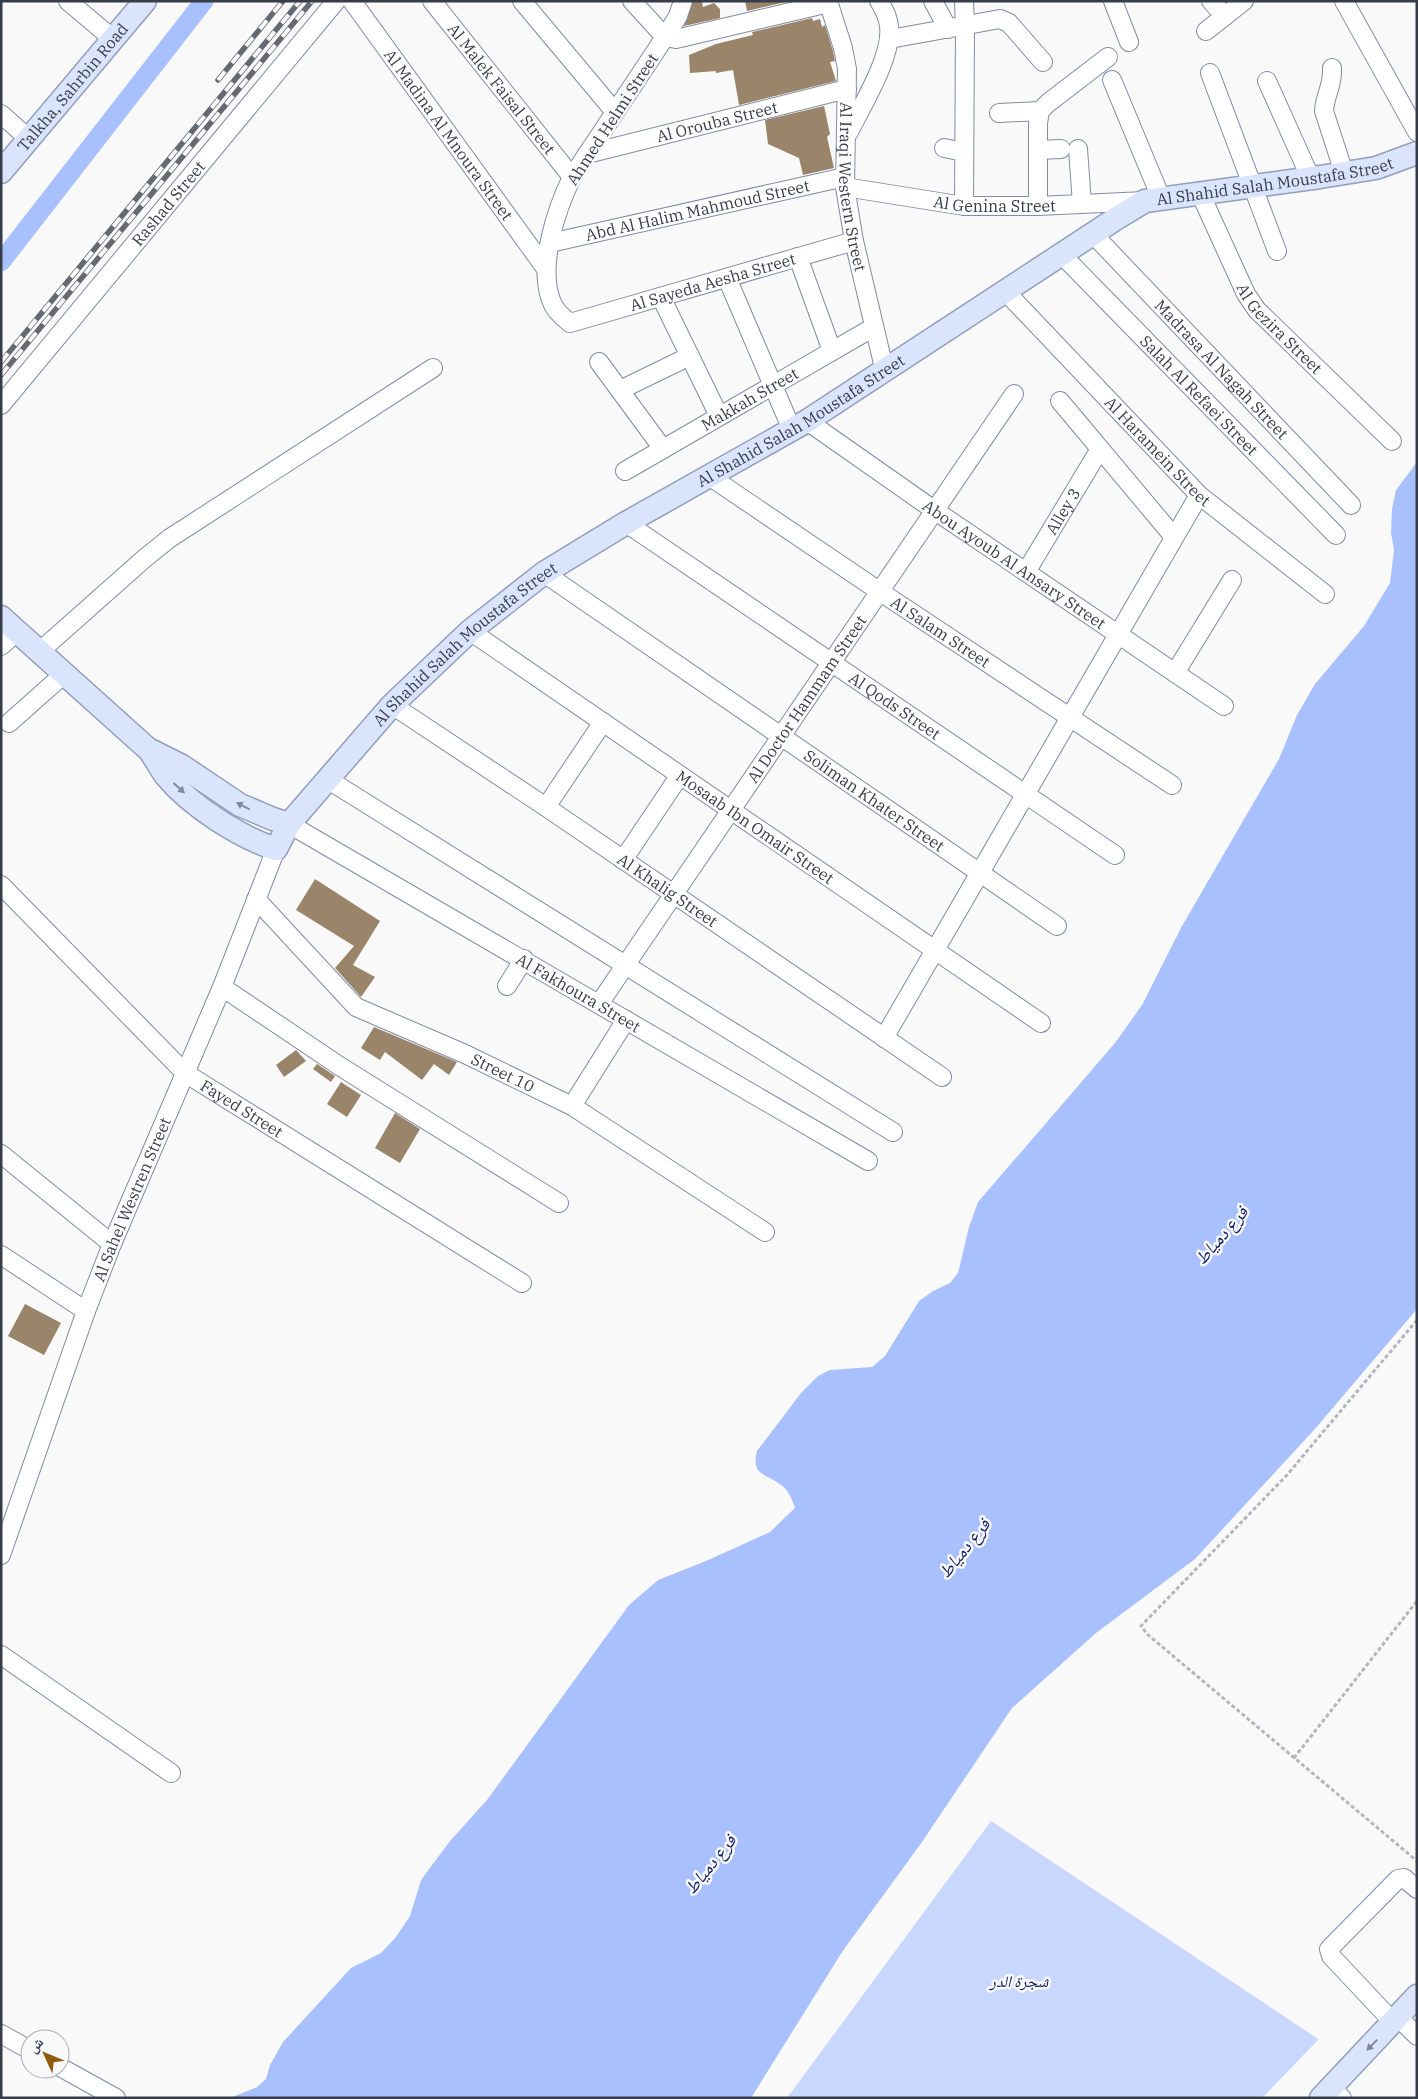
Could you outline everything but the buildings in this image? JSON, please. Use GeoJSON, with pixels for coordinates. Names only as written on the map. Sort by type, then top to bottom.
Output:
{"type":"FeatureCollection","features":[{"type":"Feature","properties":{"kind":"main road","name":"Talkha, Sahrbin Road"},"geometry":{"type":"LineString","coordinates":[[1,172],[145,1]]}},
{"type":"Feature","properties":{"kind":"main road","name":"Al Shahid Salah Moustafa Street"},"geometry":{"type":"LineString","coordinates":[[276,849],[288,824],[392,705],[470,631],[544,573],[626,523],[799,426],[885,372],[1062,255],[1092,233],[1153,199],[1376,168],[1417,153]]}},
{"type":"Feature","properties":{"kind":"main road"},"geometry":{"type":"LineString","coordinates":[[6,632],[39,652],[149,750],[167,776],[200,807],[254,842],[276,849]]}},
{"type":"Feature","properties":{"kind":"main road"},"geometry":{"type":"LineString","coordinates":[[149,750],[182,766],[240,805],[273,820],[288,824]]}},
{"type":"Feature","properties":{"kind":"main road"},"geometry":{"type":"LineString","coordinates":[[1331,2094],[1417,1996]]}},
{"type":"Feature","properties":{"kind":"street"},"geometry":{"type":"LineString","coordinates":[[68,1],[113,39]]}},
{"type":"Feature","properties":{"kind":"street","name":"Rashad Street"},"geometry":{"type":"LineString","coordinates":[[1,405],[336,1]]}},
{"type":"Feature","properties":{"kind":"street","name":"Al Madina Al Mnoura Street"},"geometry":{"type":"LineString","coordinates":[[352,1],[546,269]]}},
{"type":"Feature","properties":{"kind":"street","name":"Al Malek Faisal Street"},"geometry":{"type":"LineString","coordinates":[[432,1],[572,177]]}},
{"type":"Feature","properties":{"kind":"street"},"geometry":{"type":"LineString","coordinates":[[522,1],[615,112]]}},
{"type":"Feature","properties":{"kind":"street"},"geometry":{"type":"LineString","coordinates":[[632,1],[665,38],[676,40],[829,2]]}},
{"type":"Feature","properties":{"kind":"street","name":"Ahmed Helmi Street"},"geometry":{"type":"LineString","coordinates":[[570,323],[561,316],[551,300],[546,269],[550,243],[560,206],[572,177],[665,38],[678,16],[683,1]]}},
{"type":"Feature","properties":{"kind":"street"},"geometry":{"type":"LineString","coordinates":[[846,138],[887,53],[890,26],[879,1]]}},
{"type":"Feature","properties":{"kind":"street"},"geometry":{"type":"LineString","coordinates":[[933,1],[948,29]]}},
{"type":"Feature","properties":{"kind":"street"},"geometry":{"type":"LineString","coordinates":[[964,1],[964,206]]}},
{"type":"Feature","properties":{"kind":"street"},"geometry":{"type":"LineString","coordinates":[[1113,1],[1128,42]]}},
{"type":"Feature","properties":{"kind":"street"},"geometry":{"type":"LineString","coordinates":[[1211,1],[1225,16]]}},
{"type":"Feature","properties":{"kind":"street"},"geometry":{"type":"LineString","coordinates":[[1206,31],[1244,1]]}},
{"type":"Feature","properties":{"kind":"street","name":"Al Iraqi Western Street"},"geometry":{"type":"LineString","coordinates":[[829,2],[843,48],[847,69],[845,182],[854,241],[885,372]]}},
{"type":"Feature","properties":{"kind":"street"},"geometry":{"type":"LineString","coordinates":[[1345,2],[1417,132]]}},
{"type":"Feature","properties":{"kind":"street"},"geometry":{"type":"LineString","coordinates":[[890,39],[1000,19],[1010,23],[1043,62]]}},
{"type":"Feature","properties":{"kind":"street"},"geometry":{"type":"LineString","coordinates":[[1038,206],[1038,117],[1040,112],[1048,103],[1108,57]]}},
{"type":"Feature","properties":{"kind":"street"},"geometry":{"type":"LineString","coordinates":[[1332,68],[1330,90],[1324,101],[1324,111],[1344,173]]}},
{"type":"Feature","properties":{"kind":"street"},"geometry":{"type":"LineString","coordinates":[[1210,73],[1277,251]]}},
{"type":"Feature","properties":{"kind":"street"},"geometry":{"type":"LineString","coordinates":[[1112,80],[1153,199]]}},
{"type":"Feature","properties":{"kind":"street"},"geometry":{"type":"LineString","coordinates":[[1267,81],[1310,178]]}},
{"type":"Feature","properties":{"kind":"street","name":"Al Orouba Street"},"geometry":{"type":"LineString","coordinates":[[587,154],[847,89]]}},
{"type":"Feature","properties":{"kind":"street"},"geometry":{"type":"LineString","coordinates":[[999,113],[1040,112]]}},
{"type":"Feature","properties":{"kind":"street"},"geometry":{"type":"LineString","coordinates":[[1,114],[29,139]]}},
{"type":"Feature","properties":{"kind":"street"},"geometry":{"type":"LineString","coordinates":[[944,148],[964,152]]}},
{"type":"Feature","properties":{"kind":"street"},"geometry":{"type":"LineString","coordinates":[[1038,150],[1070,149],[1082,204]]}},
{"type":"Feature","properties":{"kind":"street","name":"Al Genina Street"},"geometry":{"type":"LineString","coordinates":[[845,182],[964,206],[1038,206],[1153,199]]}},
{"type":"Feature","properties":{"kind":"street","name":"Abd Al Halim Mahmoud Street"},"geometry":{"type":"LineString","coordinates":[[550,243],[845,182]]}},
{"type":"Feature","properties":{"kind":"street","name":"Al Gezira Street"},"geometry":{"type":"LineString","coordinates":[[1200,193],[1246,294],[1257,310],[1392,442]]}},
{"type":"Feature","properties":{"kind":"street","name":"Madrasa Al Nagah Street"},"geometry":{"type":"LineString","coordinates":[[1092,233],[1351,504]]}},
{"type":"Feature","properties":{"kind":"street","name":"Al Sayeda Aesha Street"},"geometry":{"type":"LineString","coordinates":[[570,323],[854,241]]}},
{"type":"Feature","properties":{"kind":"street","name":"Salah Al Refaei Street"},"geometry":{"type":"LineString","coordinates":[[1062,255],[1336,535]]}},
{"type":"Feature","properties":{"kind":"street"},"geometry":{"type":"LineString","coordinates":[[798,257],[832,351]]}},
{"type":"Feature","properties":{"kind":"street"},"geometry":{"type":"LineString","coordinates":[[727,278],[773,386],[799,426]]}},
{"type":"Feature","properties":{"kind":"street","name":"Al Haramein Street"},"geometry":{"type":"LineString","coordinates":[[1006,292],[1199,495],[1325,594]]}},
{"type":"Feature","properties":{"kind":"street"},"geometry":{"type":"LineString","coordinates":[[661,297],[719,416]]}},
{"type":"Feature","properties":{"kind":"street","name":"Makkah Street"},"geometry":{"type":"LineString","coordinates":[[625,471],[874,327]]}},
{"type":"Feature","properties":{"kind":"street"},"geometry":{"type":"LineString","coordinates":[[620,390],[690,356]]}},
{"type":"Feature","properties":{"kind":"street"},"geometry":{"type":"LineString","coordinates":[[599,362],[663,449]]}},
{"type":"Feature","properties":{"kind":"street"},"geometry":{"type":"LineString","coordinates":[[39,652],[170,538],[433,368]]}},
{"type":"Feature","properties":{"kind":"street","name":"Al Doctor Hammam Street"},"geometry":{"type":"LineString","coordinates":[[599,1004],[1014,394]]}},
{"type":"Feature","properties":{"kind":"street"},"geometry":{"type":"LineString","coordinates":[[1060,401],[1174,537]]}},
{"type":"Feature","properties":{"kind":"street","name":"Abou Ayoub Al Ansary Street"},"geometry":{"type":"LineString","coordinates":[[799,426],[934,510],[1224,706]]}},
{"type":"Feature","properties":{"kind":"street","name":"Alley 3"},"geometry":{"type":"LineString","coordinates":[[1026,572],[1100,449]]}},
{"type":"Feature","properties":{"kind":"street","name":"Al Salam Street"},"geometry":{"type":"LineString","coordinates":[[709,476],[879,592],[1172,786]]}},
{"type":"Feature","properties":{"kind":"street"},"geometry":{"type":"LineString","coordinates":[[884,1038],[1199,495]]}},
{"type":"Feature","properties":{"kind":"street","name":"Al Qods Street"},"geometry":{"type":"LineString","coordinates":[[626,523],[1025,795],[1115,854]]}},
{"type":"Feature","properties":{"kind":"street","name":"Soliman Khater Street"},"geometry":{"type":"LineString","coordinates":[[544,573],[1056,926]]}},
{"type":"Feature","properties":{"kind":"street"},"geometry":{"type":"LineString","coordinates":[[1175,673],[1232,580]]}},
{"type":"Feature","properties":{"kind":"street","name":"Mosaab Ibn Omair Street"},"geometry":{"type":"LineString","coordinates":[[470,631],[1041,1023]]}},
{"type":"Feature","properties":{"kind":"street"},"geometry":{"type":"LineString","coordinates":[[9,723],[64,674]]}},
{"type":"Feature","properties":{"kind":"street","name":"Al Khalig Street"},"geometry":{"type":"LineString","coordinates":[[392,705],[546,807],[942,1078]]}},
{"type":"Feature","properties":{"kind":"street"},"geometry":{"type":"LineString","coordinates":[[546,807],[603,722]]}},
{"type":"Feature","properties":{"kind":"street"},"geometry":{"type":"LineString","coordinates":[[623,860],[680,775]]}},
{"type":"Feature","properties":{"kind":"street"},"geometry":{"type":"LineString","coordinates":[[327,780],[893,1132]]}},
{"type":"Feature","properties":{"kind":"street","name":"Al Fakhoura Street"},"geometry":{"type":"LineString","coordinates":[[288,824],[524,959],[868,1161]]}},
{"type":"Feature","properties":{"kind":"street","name":"Al Sahel Westren Street"},"geometry":{"type":"LineString","coordinates":[[1,1556],[6,1527],[112,1244],[222,987],[276,849]]}},
{"type":"Feature","properties":{"kind":"street","name":"Fayed Street"},"geometry":{"type":"LineString","coordinates":[[1,885],[185,1074],[522,1283]]}},
{"type":"Feature","properties":{"kind":"street","name":"Street 10"},"geometry":{"type":"LineString","coordinates":[[256,899],[356,1007],[465,1054],[572,1106],[764,1232]]}},
{"type":"Feature","properties":{"kind":"street"},"geometry":{"type":"LineString","coordinates":[[507,986],[524,959]]}},
{"type":"Feature","properties":{"kind":"street"},"geometry":{"type":"LineString","coordinates":[[222,987],[341,1067],[559,1203]]}},
{"type":"Feature","properties":{"kind":"street"},"geometry":{"type":"LineString","coordinates":[[572,1106],[626,1020]]}},
{"type":"Feature","properties":{"kind":"street"},"geometry":{"type":"LineString","coordinates":[[1,1154],[112,1244]]}},
{"type":"Feature","properties":{"kind":"street"},"geometry":{"type":"LineString","coordinates":[[1,1255],[86,1311]]}},
{"type":"Feature","properties":{"kind":"street"},"geometry":{"type":"LineString","coordinates":[[1,1655],[171,1773]]}},
{"type":"Feature","properties":{"kind":"street"},"geometry":{"type":"LineString","coordinates":[[1417,1889],[1404,1878],[1398,1879],[1329,1949],[1331,1956],[1396,2019],[1417,2036]]}},
{"type":"Feature","properties":{"kind":"street"},"geometry":{"type":"LineString","coordinates":[[1,2034],[20,2044]]}},
{"type":"Feature","properties":{"kind":"street"},"geometry":{"type":"LineString","coordinates":[[70,2073],[116,2098]]}},
{"type":"Feature","properties":{"kind":"path"},"geometry":{"type":"LineString","coordinates":[[1417,1320],[1287,1475],[1141,1626],[1147,1634],[1417,1861]]}},
{"type":"Feature","properties":{"kind":"path"},"geometry":{"type":"LineString","coordinates":[[1294,1758],[1417,1601]]}},
{"type":"Feature","properties":{"kind":"green space","name":"شجرة الدر"},"geometry":{"type":"Polygon","coordinates":[[[991,1821],[1319,2039],[1262,2098],[787,2098],[991,1821]]]}},
{"type":"Feature","properties":{"kind":"water","name":"فرع دمياط"},"geometry":{"type":"Polygon","coordinates":[[[1417,462],[1417,1309],[1314,1430],[1195,1559],[1096,1633],[1012,1708],[922,1842],[842,1952],[751,2098],[230,2098],[257,2087],[266,2079],[270,2065],[283,2042],[351,1968],[381,1953],[396,1937],[410,1916],[421,1880],[450,1841],[487,1800],[629,1605],[658,1580],[770,1532],[795,1508],[790,1495],[784,1487],[758,1470],[756,1465],[757,1451],[801,1393],[818,1376],[830,1370],[872,1367],[885,1356],[919,1301],[933,1291],[950,1283],[958,1273],[969,1227],[978,1202],[1115,1043],[1142,1005],[1182,926],[1279,759],[1297,715],[1315,684],[1364,626],[1390,583],[1394,550],[1391,533],[1392,509],[1396,490],[1417,462]]]}},
{"type":"Feature","properties":{"kind":"waterway"},"geometry":{"type":"LineString","coordinates":[[1,262],[204,1]]}},
{"type":"Feature","properties":{"kind":"railway"},"geometry":{"type":"LineString","coordinates":[[218,80],[283,1]]}},
{"type":"Feature","properties":{"kind":"railway"},"geometry":{"type":"LineString","coordinates":[[1,362],[300,1]]}},
{"type":"Feature","properties":{"kind":"railway"},"geometry":{"type":"LineString","coordinates":[[1,375],[312,1]]}}]}
